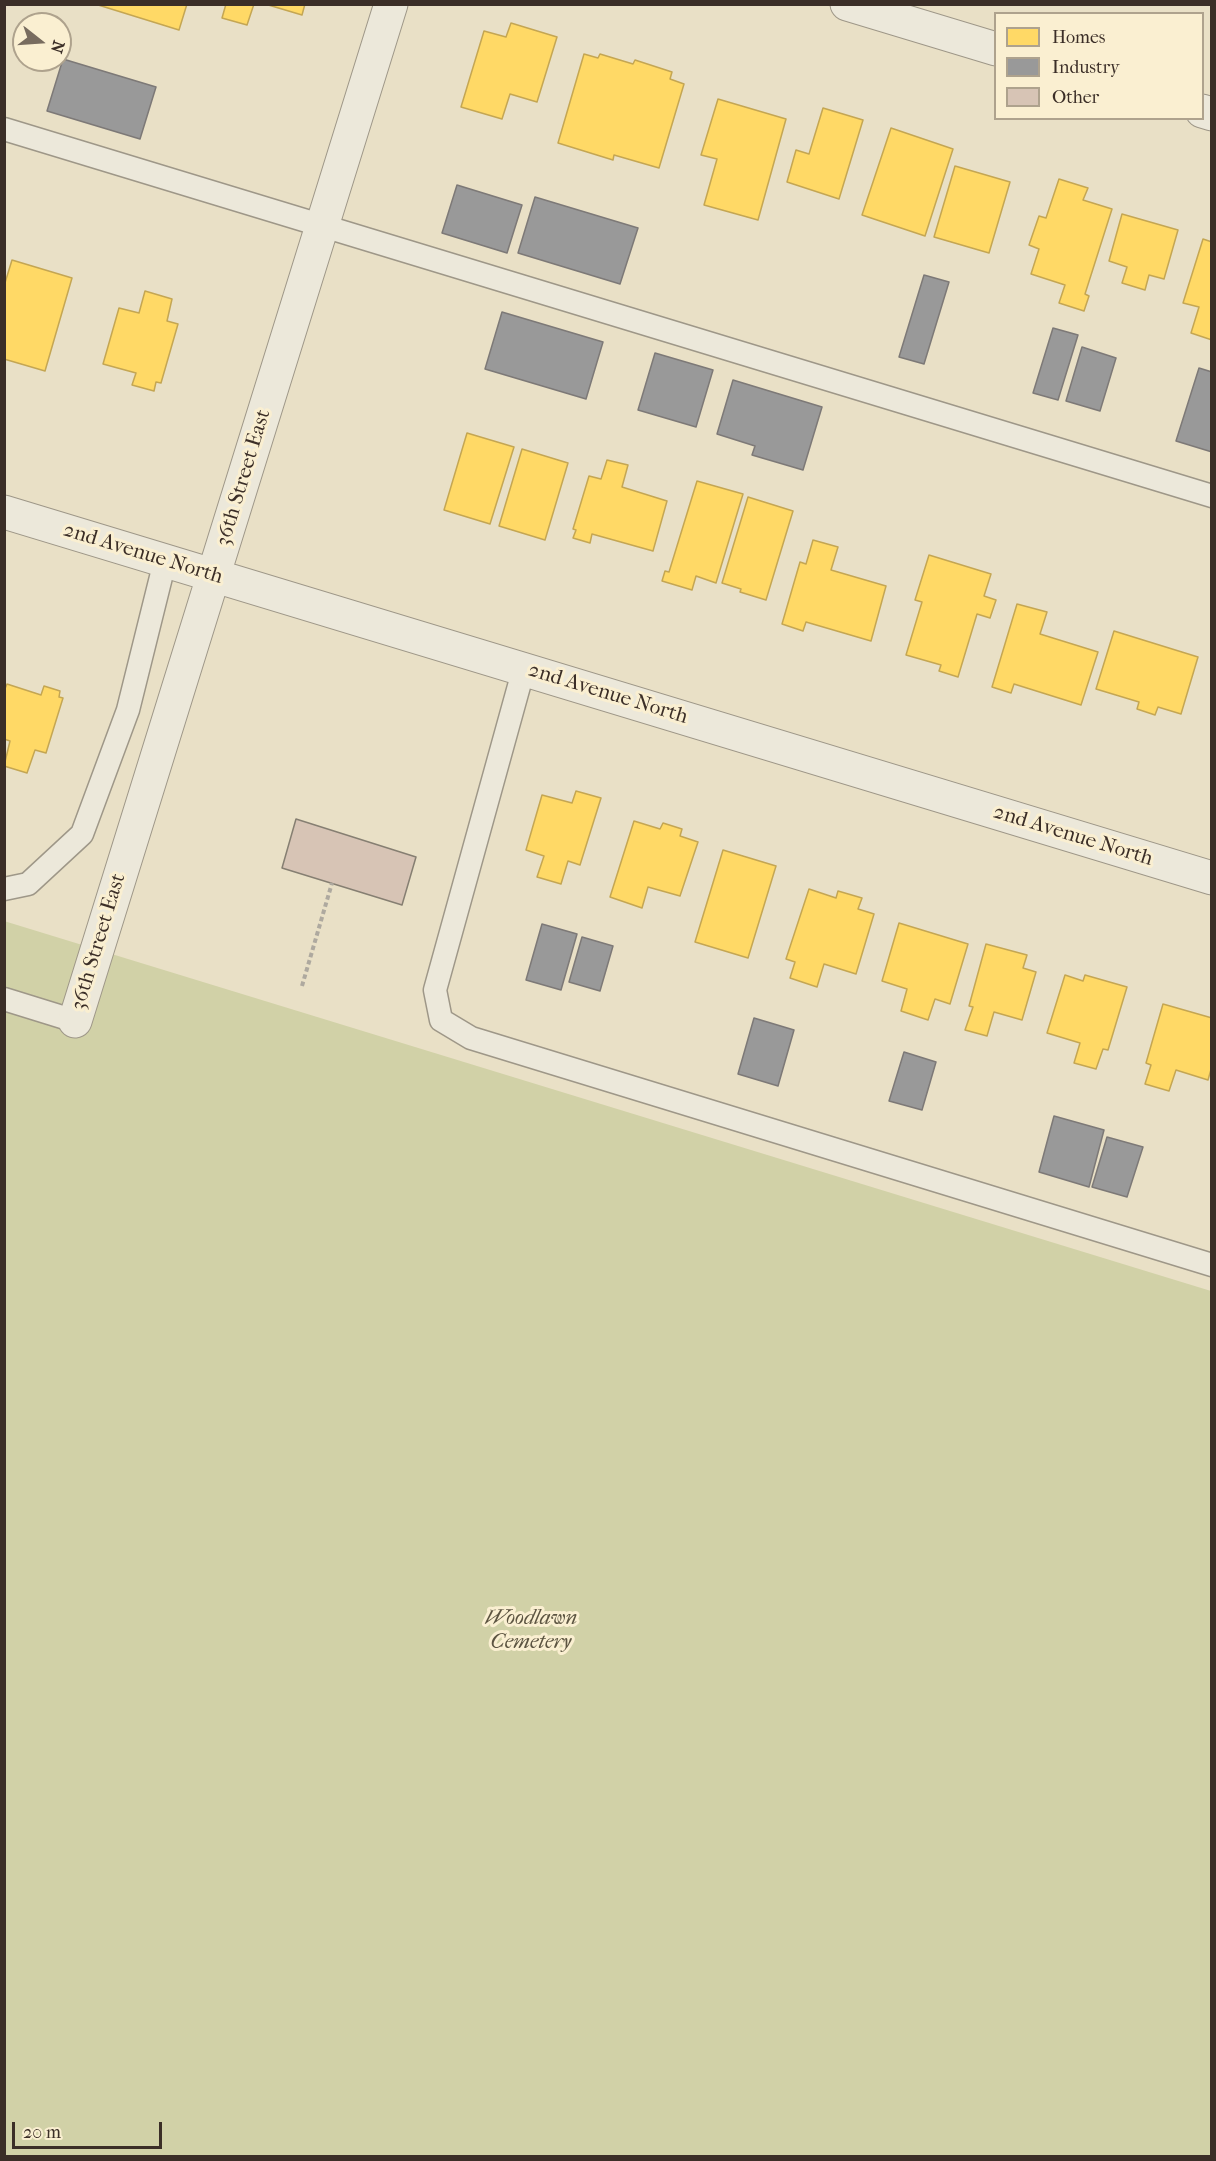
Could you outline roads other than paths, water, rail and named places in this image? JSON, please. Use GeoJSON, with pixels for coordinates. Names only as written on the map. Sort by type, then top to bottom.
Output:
{"type":"FeatureCollection","features":[{"type":"Feature","properties":{"kind":"street","name":"36th Street East"},"geometry":{"type":"LineString","coordinates":[[75,1021],[391,4]]}},
{"type":"Feature","properties":{"kind":"street"},"geometry":{"type":"LineString","coordinates":[[847,4],[994,48]]}},
{"type":"Feature","properties":{"kind":"street","name":"2nd Avenue North"},"geometry":{"type":"LineString","coordinates":[[4,512],[1212,878]]}},
{"type":"Feature","properties":{"kind":"lane"},"geometry":{"type":"LineString","coordinates":[[4,129],[1212,496]]}},
{"type":"Feature","properties":{"kind":"lane"},"geometry":{"type":"LineString","coordinates":[[4,889],[28,884],[82,834],[128,710],[165,561]]}},
{"type":"Feature","properties":{"kind":"lane"},"geometry":{"type":"LineString","coordinates":[[524,668],[435,990],[441,1020],[471,1038],[1212,1265]]}},
{"type":"Feature","properties":{"kind":"lane"},"geometry":{"type":"LineString","coordinates":[[4,999],[75,1021]]}},
{"type":"Feature","properties":{"kind":"park label","name":"Woodlawn Cemetery"},"geometry":{"type":"Point","coordinates":[531,1631]}}]}
